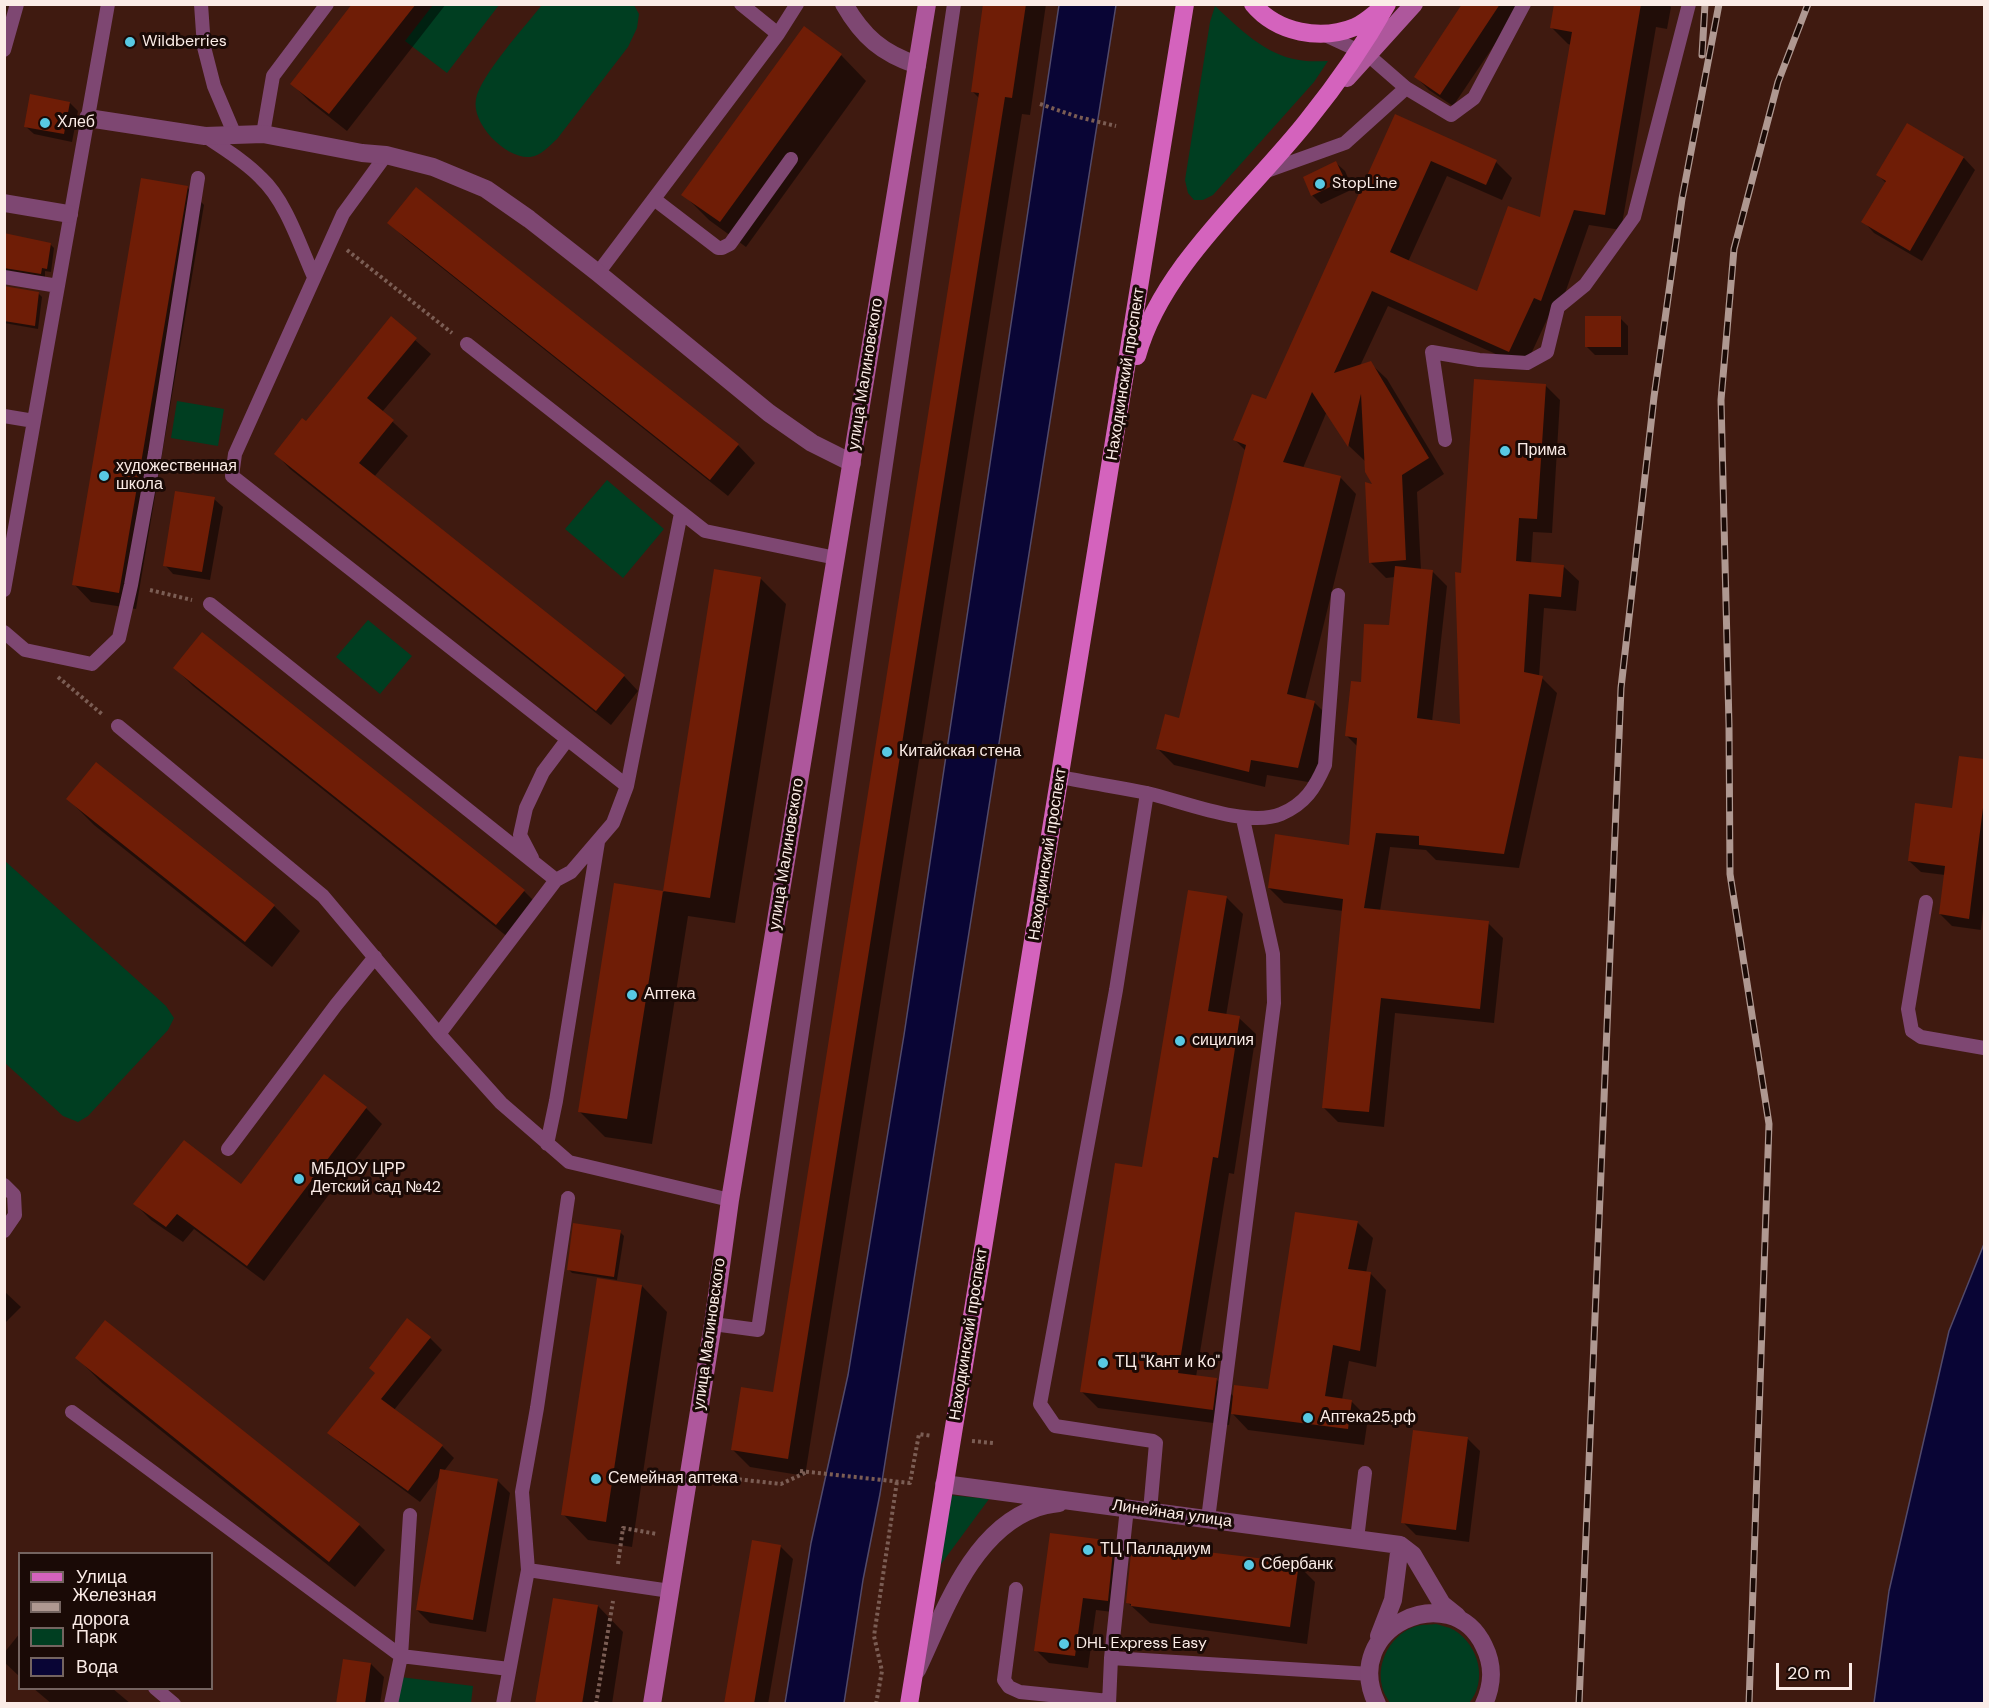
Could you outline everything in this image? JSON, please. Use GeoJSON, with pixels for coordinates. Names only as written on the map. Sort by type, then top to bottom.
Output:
{"type":"FeatureCollection","features":[{"type":"Feature","properties":{"kind":"main road","name":"улица Малиновского"},"geometry":{"type":"LineString","coordinates":[[652,1704],[713,1324],[730,1200],[927,4]]}},
{"type":"Feature","properties":{"kind":"main road","name":"Находкинский проспект"},"geometry":{"type":"LineString","coordinates":[[909,1704],[1185,4]]}},
{"type":"Feature","properties":{"kind":"main road"},"geometry":{"type":"LineString","coordinates":[[1172,86],[1196,4]]}},
{"type":"Feature","properties":{"kind":"main road"},"geometry":{"type":"LineString","coordinates":[[1253,4],[1262,15],[1289,30],[1324,35],[1356,26],[1387,4]]}},
{"type":"Feature","properties":{"kind":"main road"},"geometry":{"type":"LineString","coordinates":[[1364,52],[1387,4]]}},
{"type":"Feature","properties":{"kind":"main road"},"geometry":{"type":"LineString","coordinates":[[1116,430],[1139,349],[1157,307],[1181,270],[1364,52],[1414,4]]}},
{"type":"Feature","properties":{"kind":"street"},"geometry":{"type":"LineString","coordinates":[[844,4],[856,25],[871,41],[894,57],[917,65]]}},
{"type":"Feature","properties":{"kind":"street"},"geometry":{"type":"LineString","coordinates":[[87,118],[205,136],[234,133],[263,134],[362,153],[386,155],[433,166],[486,189],[597,273],[769,413],[812,442],[852,463]]}},
{"type":"Feature","properties":{"kind":"street"},"geometry":{"type":"LineString","coordinates":[[4,203],[69,214]]}},
{"type":"Feature","properties":{"kind":"street","name":"Линейная улица"},"geometry":{"type":"LineString","coordinates":[[944,1484],[1400,1545]]}},
{"type":"Feature","properties":{"kind":"street"},"geometry":{"type":"LineString","coordinates":[[913,1677],[967,1566],[987,1542],[1010,1522],[1036,1508],[1071,1500]]}},
{"type":"Feature","properties":{"kind":"street"},"geometry":{"type":"LineString","coordinates":[[1400,1545],[1413,1555],[1442,1604],[1480,1638],[1490,1658],[1492,1678],[1484,1704]]}},
{"type":"Feature","properties":{"kind":"street"},"geometry":{"type":"LineString","coordinates":[[1371,1693],[1370,1663],[1393,1600],[1400,1545]]}},
{"type":"Feature","properties":{"kind":"street"},"geometry":{"type":"LineString","coordinates":[[1376,1646],[1392,1626],[1414,1615],[1440,1613],[1463,1622]]}},
{"type":"Feature","properties":{"kind":"lane"},"geometry":{"type":"LineString","coordinates":[[4,50],[17,4]]}},
{"type":"Feature","properties":{"kind":"lane"},"geometry":{"type":"LineString","coordinates":[[4,590],[108,4]]}},
{"type":"Feature","properties":{"kind":"lane"},"geometry":{"type":"LineString","coordinates":[[201,4],[204,47],[214,86],[234,133]]}},
{"type":"Feature","properties":{"kind":"lane"},"geometry":{"type":"LineString","coordinates":[[263,134],[273,76],[327,4]]}},
{"type":"Feature","properties":{"kind":"lane"},"geometry":{"type":"LineString","coordinates":[[741,4],[778,34]]}},
{"type":"Feature","properties":{"kind":"lane"},"geometry":{"type":"LineString","coordinates":[[597,273],[778,34],[797,4]]}},
{"type":"Feature","properties":{"kind":"lane"},"geometry":{"type":"LineString","coordinates":[[713,1324],[758,1330],[954,4]]}},
{"type":"Feature","properties":{"kind":"lane"},"geometry":{"type":"LineString","coordinates":[[1324,35],[1364,52],[1406,88],[1451,115],[1474,98],[1524,4]]}},
{"type":"Feature","properties":{"kind":"lane"},"geometry":{"type":"LineString","coordinates":[[1445,440],[1432,352],[1479,360],[1527,363],[1547,351],[1558,306],[1585,285],[1634,217],[1689,4]]}},
{"type":"Feature","properties":{"kind":"lane"},"geometry":{"type":"LineString","coordinates":[[917,65],[943,72]]}},
{"type":"Feature","properties":{"kind":"lane"},"geometry":{"type":"LineString","coordinates":[[1262,173],[1345,143],[1406,88]]}},
{"type":"Feature","properties":{"kind":"lane"},"geometry":{"type":"LineString","coordinates":[[205,136],[240,159],[263,179],[281,205],[314,277]]}},
{"type":"Feature","properties":{"kind":"lane"},"geometry":{"type":"LineString","coordinates":[[386,155],[343,214],[235,454],[232,476],[627,786]]}},
{"type":"Feature","properties":{"kind":"lane"},"geometry":{"type":"LineString","coordinates":[[654,199],[718,248],[722,248],[730,244],[791,159]]}},
{"type":"Feature","properties":{"kind":"lane"},"geometry":{"type":"LineString","coordinates":[[4,632],[25,650],[92,664],[119,638],[155,453],[198,178]]}},
{"type":"Feature","properties":{"kind":"lane"},"geometry":{"type":"LineString","coordinates":[[4,277],[58,286]]}},
{"type":"Feature","properties":{"kind":"lane"},"geometry":{"type":"LineString","coordinates":[[467,344],[705,531],[836,558]]}},
{"type":"Feature","properties":{"kind":"lane"},"geometry":{"type":"LineString","coordinates":[[4,416],[34,421]]}},
{"type":"Feature","properties":{"kind":"lane"},"geometry":{"type":"LineString","coordinates":[[439,1034],[556,880],[571,872],[614,823],[627,786],[681,513]]}},
{"type":"Feature","properties":{"kind":"lane"},"geometry":{"type":"LineString","coordinates":[[1061,777],[1147,793],[1243,819],[1280,815],[1305,799],[1316,786],[1325,765],[1338,595]]}},
{"type":"Feature","properties":{"kind":"lane"},"geometry":{"type":"LineString","coordinates":[[210,604],[556,880]]}},
{"type":"Feature","properties":{"kind":"lane"},"geometry":{"type":"LineString","coordinates":[[117,726],[315,889],[501,1103],[569,1162],[730,1200]]}},
{"type":"Feature","properties":{"kind":"lane"},"geometry":{"type":"LineString","coordinates":[[533,861],[520,835],[526,808],[543,772],[567,740]]}},
{"type":"Feature","properties":{"kind":"lane"},"geometry":{"type":"LineString","coordinates":[[1147,793],[1116,990],[1040,1404],[1055,1426],[1156,1443],[1150,1511]]}},
{"type":"Feature","properties":{"kind":"lane"},"geometry":{"type":"LineString","coordinates":[[1208,1519],[1274,1003],[1273,954],[1243,819]]}},
{"type":"Feature","properties":{"kind":"lane"},"geometry":{"type":"LineString","coordinates":[[547,1144],[556,1101],[597,842]]}},
{"type":"Feature","properties":{"kind":"lane"},"geometry":{"type":"LineString","coordinates":[[1926,902],[1908,1009],[1912,1031],[1921,1037],[1984,1048]]}},
{"type":"Feature","properties":{"kind":"lane"},"geometry":{"type":"LineString","coordinates":[[228,1149],[375,957]]}},
{"type":"Feature","properties":{"kind":"lane"},"geometry":{"type":"LineString","coordinates":[[4,1185],[14,1195],[15,1215],[4,1231]]}},
{"type":"Feature","properties":{"kind":"lane"},"geometry":{"type":"LineString","coordinates":[[503,1704],[528,1570],[522,1492],[537,1408],[568,1198]]}},
{"type":"Feature","properties":{"kind":"lane"},"geometry":{"type":"LineString","coordinates":[[72,1412],[401,1656],[509,1669]]}},
{"type":"Feature","properties":{"kind":"lane"},"geometry":{"type":"LineString","coordinates":[[1357,1539],[1365,1473]]}},
{"type":"Feature","properties":{"kind":"lane"},"geometry":{"type":"LineString","coordinates":[[1016,1589],[1004,1680],[1009,1687],[1020,1692],[1109,1702],[1111,1658],[1127,1508]]}},
{"type":"Feature","properties":{"kind":"lane"},"geometry":{"type":"LineString","coordinates":[[391,1704],[401,1656],[410,1515]]}},
{"type":"Feature","properties":{"kind":"lane"},"geometry":{"type":"LineString","coordinates":[[528,1570],[670,1591]]}},
{"type":"Feature","properties":{"kind":"lane"},"geometry":{"type":"LineString","coordinates":[[1111,1658],[1371,1693]]}},
{"type":"Feature","properties":{"kind":"lane"},"geometry":{"type":"LineString","coordinates":[[156,1690],[174,1704]]}},
{"type":"Feature","properties":{"kind":"path"},"geometry":{"type":"LineString","coordinates":[[1040,104],[1078,117],[1116,126]]}},
{"type":"Feature","properties":{"kind":"path"},"geometry":{"type":"LineString","coordinates":[[332,238],[467,344]]}},
{"type":"Feature","properties":{"kind":"path"},"geometry":{"type":"LineString","coordinates":[[131,585],[210,604]]}},
{"type":"Feature","properties":{"kind":"path"},"geometry":{"type":"LineString","coordinates":[[25,650],[117,726]]}},
{"type":"Feature","properties":{"kind":"path"},"geometry":{"type":"LineString","coordinates":[[800,1471],[890,1480]]}},
{"type":"Feature","properties":{"kind":"path"},"geometry":{"type":"LineString","coordinates":[[876,1704],[882,1671],[874,1636],[897,1481]]}},
{"type":"Feature","properties":{"kind":"path"},"geometry":{"type":"LineString","coordinates":[[596,1704],[616,1583]]}},
{"type":"Feature","properties":{"kind":"green space"},"geometry":{"type":"Polygon","coordinates":[[[433,5],[499,5],[447,73],[405,41],[433,5]]]}},
{"type":"Feature","properties":{"kind":"green space"},"geometry":{"type":"Polygon","coordinates":[[[542,5],[634,5],[639,14],[637,28],[628,47],[557,139],[538,155],[530,157],[511,152],[492,138],[479,119],[476,99],[479,89],[494,64],[542,5]]]}},
{"type":"Feature","properties":{"kind":"green space"},"geometry":{"type":"Polygon","coordinates":[[[1215,6],[1253,39],[1275,53],[1302,61],[1328,61],[1314,82],[1213,195],[1203,200],[1194,200],[1188,193],[1185,180],[1210,22],[1215,6]]]}},
{"type":"Feature","properties":{"kind":"green space"},"geometry":{"type":"Polygon","coordinates":[[[177,401],[224,409],[218,446],[171,438],[177,401]]]}},
{"type":"Feature","properties":{"kind":"green space"},"geometry":{"type":"Polygon","coordinates":[[[607,480],[664,529],[623,578],[565,529],[607,480]]]}},
{"type":"Feature","properties":{"kind":"green space"},"geometry":{"type":"Polygon","coordinates":[[[368,620],[412,656],[380,694],[336,657],[368,620]]]}},
{"type":"Feature","properties":{"kind":"green space"},"geometry":{"type":"Polygon","coordinates":[[[5,861],[166,1006],[174,1018],[168,1030],[88,1116],[78,1122],[63,1116],[5,1063],[5,861]]]}},
{"type":"Feature","properties":{"kind":"green space"},"geometry":{"type":"Polygon","coordinates":[[[949,1495],[989,1499],[936,1571],[949,1495]]]}},
{"type":"Feature","properties":{"kind":"green space"},"geometry":{"type":"Polygon","coordinates":[[[1436,1624],[1452,1629],[1470,1645],[1478,1664],[1478,1684],[1475,1694],[1469,1703],[1390,1703],[1383,1690],[1381,1677],[1381,1667],[1388,1649],[1393,1641],[1408,1630],[1419,1625],[1436,1624]]]}},
{"type":"Feature","properties":{"kind":"green space"},"geometry":{"type":"Polygon","coordinates":[[[392,1676],[473,1686],[471,1703],[388,1704],[392,1676]]]}},
{"type":"Feature","properties":{"kind":"water"},"geometry":{"type":"Polygon","coordinates":[[[1059,5],[1116,5],[880,1494],[863,1580],[844,1703],[785,1703],[811,1543],[848,1375],[904,1035],[1059,5]]]}},
{"type":"Feature","properties":{"kind":"water"},"geometry":{"type":"Polygon","coordinates":[[[1984,1244],[1984,1703],[1874,1703],[1889,1591],[1949,1331],[1984,1244]]]}},
{"type":"Feature","properties":{"kind":"building"},"geometry":{"type":"Polygon","coordinates":[[[352,4],[416,4],[329,114],[290,84],[352,4]]]}},
{"type":"Feature","properties":{"kind":"building","name":"Китайская стена"},"geometry":{"type":"Polygon","coordinates":[[[983,4],[1026,4],[1012,98],[1005,97],[788,1459],[731,1450],[741,1387],[773,1392],[979,93],[971,92],[983,4]]]}},
{"type":"Feature","properties":{"kind":"building"},"geometry":{"type":"Polygon","coordinates":[[[1462,4],[1500,4],[1440,95],[1414,77],[1462,4]]]}},
{"type":"Feature","properties":{"kind":"building"},"geometry":{"type":"Polygon","coordinates":[[[1554,4],[1641,4],[1605,215],[1574,210],[1541,301],[1534,298],[1509,352],[1372,291],[1334,373],[1371,361],[1429,458],[1402,475],[1406,560],[1369,563],[1365,482],[1372,484],[1365,472],[1361,394],[1348,447],[1312,392],[1283,462],[1341,476],[1287,694],[1315,701],[1298,768],[1251,760],[1249,772],[1156,749],[1165,714],[1179,718],[1246,445],[1233,440],[1252,394],[1266,399],[1395,114],[1497,160],[1486,185],[1431,161],[1390,252],[1477,291],[1508,206],[1540,217],[1572,32],[1550,28],[1554,4]]]}},
{"type":"Feature","properties":{"kind":"building"},"geometry":{"type":"Polygon","coordinates":[[[804,26],[842,54],[720,222],[681,195],[804,26]]]}},
{"type":"Feature","properties":{"kind":"building"},"geometry":{"type":"Polygon","coordinates":[[[30,94],[70,102],[64,134],[24,127],[30,94]]]}},
{"type":"Feature","properties":{"kind":"building"},"geometry":{"type":"Polygon","coordinates":[[[1907,123],[1964,157],[1910,251],[1861,222],[1886,181],[1876,175],[1907,123]]]}},
{"type":"Feature","properties":{"kind":"building"},"geometry":{"type":"Polygon","coordinates":[[[1336,161],[1345,180],[1311,196],[1303,177],[1336,161]]]}},
{"type":"Feature","properties":{"kind":"building"},"geometry":{"type":"Polygon","coordinates":[[[141,178],[188,186],[119,593],[72,585],[141,178]]]}},
{"type":"Feature","properties":{"kind":"building"},"geometry":{"type":"Polygon","coordinates":[[[416,187],[739,444],[710,480],[387,223],[416,187]]]}},
{"type":"Feature","properties":{"kind":"building"},"geometry":{"type":"Polygon","coordinates":[[[4,233],[51,243],[47,269],[42,268],[41,274],[4,268],[4,233]]]}},
{"type":"Feature","properties":{"kind":"building"},"geometry":{"type":"Polygon","coordinates":[[[4,286],[39,292],[35,326],[4,321],[4,286]]]}},
{"type":"Feature","properties":{"kind":"building"},"geometry":{"type":"Polygon","coordinates":[[[391,316],[417,338],[367,398],[394,420],[359,463],[625,675],[596,711],[274,454],[302,418],[306,421],[391,316]]]}},
{"type":"Feature","properties":{"kind":"building"},"geometry":{"type":"Polygon","coordinates":[[[1585,316],[1621,316],[1621,347],[1585,347],[1585,316]]]}},
{"type":"Feature","properties":{"kind":"building"},"geometry":{"type":"Polygon","coordinates":[[[1474,379],[1546,384],[1537,519],[1519,518],[1516,561],[1564,565],[1561,597],[1529,594],[1524,672],[1543,676],[1504,854],[1419,845],[1419,836],[1376,833],[1364,908],[1489,921],[1480,1009],[1381,998],[1369,1112],[1322,1108],[1343,899],[1268,888],[1275,834],[1349,845],[1357,738],[1345,736],[1351,681],[1361,682],[1364,624],[1389,625],[1395,566],[1433,570],[1417,718],[1460,724],[1455,572],[1461,573],[1474,379]]]}},
{"type":"Feature","properties":{"kind":"building"},"geometry":{"type":"Polygon","coordinates":[[[175,491],[215,497],[202,572],[163,566],[175,491]]]}},
{"type":"Feature","properties":{"kind":"building"},"geometry":{"type":"Polygon","coordinates":[[[714,569],[761,577],[710,898],[663,891],[714,569]]]}},
{"type":"Feature","properties":{"kind":"building"},"geometry":{"type":"Polygon","coordinates":[[[202,632],[525,890],[496,925],[173,668],[202,632]]]}},
{"type":"Feature","properties":{"kind":"building"},"geometry":{"type":"Polygon","coordinates":[[[1959,756],[1984,759],[1984,800],[1969,919],[1939,914],[1945,866],[1908,861],[1915,803],[1952,808],[1959,756]]]}},
{"type":"Feature","properties":{"kind":"building"},"geometry":{"type":"Polygon","coordinates":[[[96,762],[275,905],[245,942],[66,799],[96,762]]]}},
{"type":"Feature","properties":{"kind":"building"},"geometry":{"type":"Polygon","coordinates":[[[614,883],[663,891],[627,1119],[578,1112],[614,883]]]}},
{"type":"Feature","properties":{"kind":"building"},"geometry":{"type":"Polygon","coordinates":[[[1188,890],[1227,896],[1208,1011],[1240,1016],[1218,1158],[1213,1157],[1178,1373],[1217,1378],[1213,1410],[1080,1392],[1115,1163],[1142,1167],[1188,890]]]}},
{"type":"Feature","properties":{"kind":"building"},"geometry":{"type":"Polygon","coordinates":[[[324,1074],[367,1107],[247,1266],[177,1214],[166,1227],[133,1204],[184,1140],[241,1184],[324,1074]]]}},
{"type":"Feature","properties":{"kind":"building"},"geometry":{"type":"Polygon","coordinates":[[[1295,1212],[1358,1221],[1348,1269],[1371,1272],[1360,1351],[1333,1345],[1325,1396],[1352,1400],[1348,1429],[1231,1414],[1234,1385],[1268,1389],[1295,1212]]]}},
{"type":"Feature","properties":{"kind":"building"},"geometry":{"type":"Polygon","coordinates":[[[573,1223],[621,1230],[614,1277],[567,1270],[573,1223]]]}},
{"type":"Feature","properties":{"kind":"building"},"geometry":{"type":"Polygon","coordinates":[[[597,1278],[642,1285],[606,1522],[561,1515],[597,1278]]]}},
{"type":"Feature","properties":{"kind":"building"},"geometry":{"type":"Polygon","coordinates":[[[407,1318],[431,1337],[381,1399],[443,1445],[408,1491],[327,1433],[375,1373],[369,1368],[407,1318]]]}},
{"type":"Feature","properties":{"kind":"building"},"geometry":{"type":"Polygon","coordinates":[[[105,1320],[360,1524],[329,1562],[75,1358],[105,1320]]]}},
{"type":"Feature","properties":{"kind":"building"},"geometry":{"type":"Polygon","coordinates":[[[1413,1430],[1468,1437],[1456,1530],[1401,1523],[1413,1430]]]}},
{"type":"Feature","properties":{"kind":"building"},"geometry":{"type":"Polygon","coordinates":[[[440,1469],[498,1479],[473,1620],[416,1610],[440,1469]]]}},
{"type":"Feature","properties":{"kind":"building"},"geometry":{"type":"Polygon","coordinates":[[[1050,1533],[1114,1541],[1108,1601],[1083,1598],[1075,1656],[1034,1651],[1050,1533]]]}},
{"type":"Feature","properties":{"kind":"building"},"geometry":{"type":"Polygon","coordinates":[[[752,1540],[781,1545],[754,1704],[724,1704],[752,1540]]]}},
{"type":"Feature","properties":{"kind":"building"},"geometry":{"type":"Polygon","coordinates":[[[1132,1543],[1299,1563],[1290,1627],[1131,1606],[1126,1603],[1132,1543]]]}},
{"type":"Feature","properties":{"kind":"building"},"geometry":{"type":"Polygon","coordinates":[[[553,1598],[598,1605],[582,1704],[535,1704],[553,1598]]]}},
{"type":"Feature","properties":{"kind":"building"},"geometry":{"type":"Polygon","coordinates":[[[343,1659],[371,1663],[365,1704],[336,1704],[343,1659]]]}},
{"type":"Feature","properties":{"kind":"railway"},"geometry":{"type":"LineString","coordinates":[[1702,55],[1705,4]]}},
{"type":"Feature","properties":{"kind":"railway"},"geometry":{"type":"LineString","coordinates":[[1579,1704],[1621,688],[1654,397],[1682,199],[1719,4]]}},
{"type":"Feature","properties":{"kind":"railway"},"geometry":{"type":"LineString","coordinates":[[1749,1704],[1769,1124],[1730,874],[1729,725],[1721,400],[1734,249],[1778,82],[1808,4]]}},
{"type":"Feature","properties":{"kind":"place","name":"Wildberries"},"geometry":{"type":"Point","coordinates":[130,42]}},
{"type":"Feature","properties":{"kind":"place","name":"Хлеб"},"geometry":{"type":"Point","coordinates":[45,123]}},
{"type":"Feature","properties":{"kind":"place","name":"StopLine"},"geometry":{"type":"Point","coordinates":[1320,184]}},
{"type":"Feature","properties":{"kind":"place","name":"Прима"},"geometry":{"type":"Point","coordinates":[1505,451]}},
{"type":"Feature","properties":{"kind":"place","name":"художественная школа"},"geometry":{"type":"Point","coordinates":[104,476]}},
{"type":"Feature","properties":{"kind":"place","name":"Китайская стена"},"geometry":{"type":"Point","coordinates":[887,752]}},
{"type":"Feature","properties":{"kind":"place","name":"Аптека"},"geometry":{"type":"Point","coordinates":[632,995]}},
{"type":"Feature","properties":{"kind":"place","name":"сицилия"},"geometry":{"type":"Point","coordinates":[1180,1041]}},
{"type":"Feature","properties":{"kind":"place","name":"МБДОУ ЦРР Детский сад №42"},"geometry":{"type":"Point","coordinates":[299,1179]}},
{"type":"Feature","properties":{"kind":"place","name":"ТЦ \"Кант и Ко\""},"geometry":{"type":"Point","coordinates":[1103,1363]}},
{"type":"Feature","properties":{"kind":"place","name":"Аптека25.рф"},"geometry":{"type":"Point","coordinates":[1308,1418]}},
{"type":"Feature","properties":{"kind":"place","name":"Семейная аптека"},"geometry":{"type":"Point","coordinates":[596,1479]}},
{"type":"Feature","properties":{"kind":"place","name":"ТЦ Палладиум"},"geometry":{"type":"Point","coordinates":[1088,1550]}},
{"type":"Feature","properties":{"kind":"place","name":"Сбербанк"},"geometry":{"type":"Point","coordinates":[1249,1565]}},
{"type":"Feature","properties":{"kind":"place","name":"DHL Express Easy"},"geometry":{"type":"Point","coordinates":[1064,1644]}}]}
